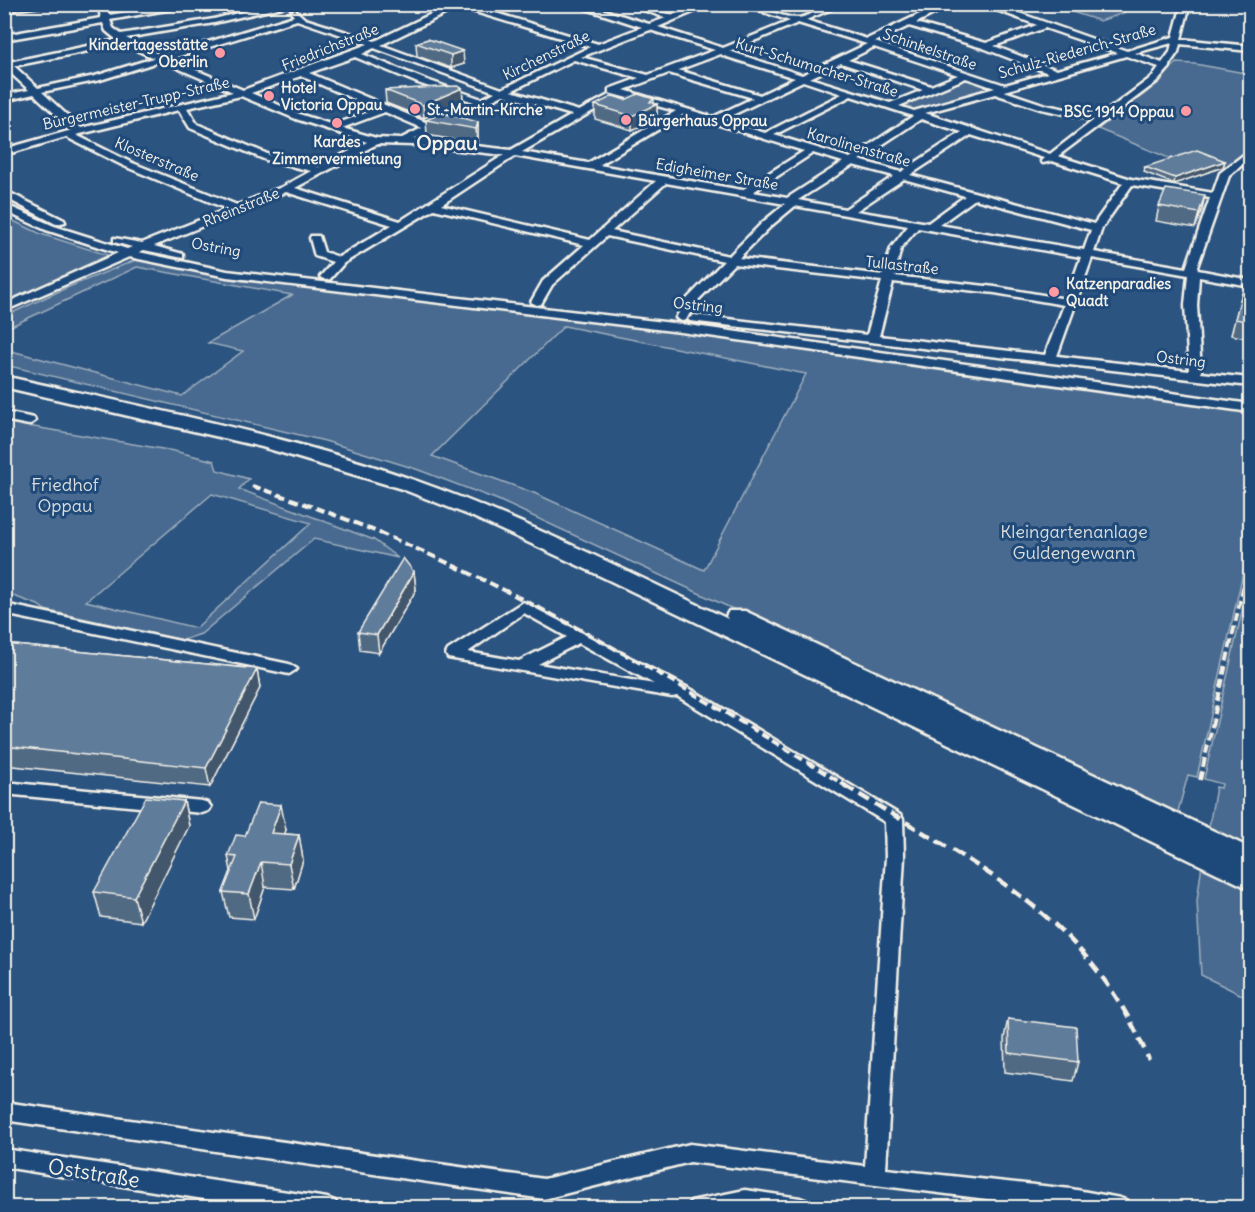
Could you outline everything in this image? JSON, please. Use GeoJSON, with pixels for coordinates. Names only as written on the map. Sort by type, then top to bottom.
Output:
{"type":"FeatureCollection","features":[{"type":"Feature","properties":{"kind":"highway"},"geometry":{"type":"LineString","coordinates":[[4,370],[277,432],[351,453],[489,502],[612,557],[1222,856],[1251,879]]}},
{"type":"Feature","properties":{"kind":"highway"},"geometry":{"type":"LineString","coordinates":[[4,381],[267,442],[409,485],[478,512],[598,566],[1149,821]]}},
{"type":"Feature","properties":{"kind":"highway"},"geometry":{"type":"LineString","coordinates":[[1222,856],[1251,860]]}},
{"type":"Feature","properties":{"kind":"street"},"geometry":{"type":"LineString","coordinates":[[4,9],[53,4]]}},
{"type":"Feature","properties":{"kind":"street"},"geometry":{"type":"LineString","coordinates":[[102,4],[109,29],[122,39]]}},
{"type":"Feature","properties":{"kind":"street"},"geometry":{"type":"LineString","coordinates":[[6,64],[289,5],[310,4]]}},
{"type":"Feature","properties":{"kind":"street","name":"Kurt-Schumacher-Straße"},"geometry":{"type":"LineString","coordinates":[[574,4],[1051,157]]}},
{"type":"Feature","properties":{"kind":"street"},"geometry":{"type":"LineString","coordinates":[[630,4],[672,17]]}},
{"type":"Feature","properties":{"kind":"street"},"geometry":{"type":"LineString","coordinates":[[657,4],[685,12]]}},
{"type":"Feature","properties":{"kind":"street","name":"Kirchenstraße"},"geometry":{"type":"LineString","coordinates":[[401,142],[596,46],[708,4]]}},
{"type":"Feature","properties":{"kind":"street","name":"Schinkelstraße"},"geometry":{"type":"LineString","coordinates":[[743,4],[966,75],[1044,107],[1101,119]]}},
{"type":"Feature","properties":{"kind":"street"},"geometry":{"type":"LineString","coordinates":[[326,277],[340,261],[434,206],[575,113],[645,77],[722,51],[839,4]]}},
{"type":"Feature","properties":{"kind":"street"},"geometry":{"type":"LineString","coordinates":[[714,120],[950,4]]}},
{"type":"Feature","properties":{"kind":"street"},"geometry":{"type":"LineString","coordinates":[[984,4],[1166,67]]}},
{"type":"Feature","properties":{"kind":"street"},"geometry":{"type":"LineString","coordinates":[[1051,157],[1141,91],[1166,67],[1177,40],[1186,4]]}},
{"type":"Feature","properties":{"kind":"street"},"geometry":{"type":"LineString","coordinates":[[4,38],[191,5],[209,21]]}},
{"type":"Feature","properties":{"kind":"street"},"geometry":{"type":"LineString","coordinates":[[289,5],[302,21],[503,92],[575,113]]}},
{"type":"Feature","properties":{"kind":"street"},"geometry":{"type":"LineString","coordinates":[[457,5],[596,46]]}},
{"type":"Feature","properties":{"kind":"street","name":"Friedrichstraße"},"geometry":{"type":"LineString","coordinates":[[241,94],[355,54],[457,5]]}},
{"type":"Feature","properties":{"kind":"street"},"geometry":{"type":"LineString","coordinates":[[4,98],[37,92],[160,59],[299,17]]}},
{"type":"Feature","properties":{"kind":"street"},"geometry":{"type":"LineString","coordinates":[[909,23],[986,46],[1057,73]]}},
{"type":"Feature","properties":{"kind":"street"},"geometry":{"type":"LineString","coordinates":[[986,46],[1045,25]]}},
{"type":"Feature","properties":{"kind":"street","name":"Edigheimer Straße"},"geometry":{"type":"LineString","coordinates":[[122,39],[160,59],[241,94],[332,128],[375,141],[512,153],[1251,283]]}},
{"type":"Feature","properties":{"kind":"street","name":"Schulz-Riederich-Straße"},"geometry":{"type":"LineString","coordinates":[[919,114],[1162,42],[1177,40],[1251,49]]}},
{"type":"Feature","properties":{"kind":"street"},"geometry":{"type":"LineString","coordinates":[[355,54],[421,81],[483,102]]}},
{"type":"Feature","properties":{"kind":"street"},"geometry":{"type":"LineString","coordinates":[[573,57],[645,77]]}},
{"type":"Feature","properties":{"kind":"street"},"geometry":{"type":"LineString","coordinates":[[840,60],[930,89]]}},
{"type":"Feature","properties":{"kind":"street"},"geometry":{"type":"LineString","coordinates":[[6,64],[78,130]]}},
{"type":"Feature","properties":{"kind":"street"},"geometry":{"type":"LineString","coordinates":[[668,70],[762,98]]}},
{"type":"Feature","properties":{"kind":"street"},"geometry":{"type":"LineString","coordinates":[[303,74],[428,127]]}},
{"type":"Feature","properties":{"kind":"street"},"geometry":{"type":"LineString","coordinates":[[891,106],[966,75]]}},
{"type":"Feature","properties":{"kind":"street","name":"Karolinenstraße"},"geometry":{"type":"LineString","coordinates":[[618,91],[812,150],[1097,228]]}},
{"type":"Feature","properties":{"kind":"street"},"geometry":{"type":"LineString","coordinates":[[766,136],[850,93]]}},
{"type":"Feature","properties":{"kind":"street","name":"Bürgermeister-Trupp-Straße"},"geometry":{"type":"LineString","coordinates":[[4,152],[78,130],[241,94]]}},
{"type":"Feature","properties":{"kind":"street"},"geometry":{"type":"LineString","coordinates":[[182,107],[193,126],[269,158],[321,171]]}},
{"type":"Feature","properties":{"kind":"street"},"geometry":{"type":"LineString","coordinates":[[332,128],[384,109]]}},
{"type":"Feature","properties":{"kind":"street"},"geometry":{"type":"LineString","coordinates":[[589,167],[683,111]]}},
{"type":"Feature","properties":{"kind":"street"},"geometry":{"type":"LineString","coordinates":[[682,318],[690,302],[791,202],[919,114]]}},
{"type":"Feature","properties":{"kind":"street"},"geometry":{"type":"LineString","coordinates":[[847,212],[970,131]]}},
{"type":"Feature","properties":{"kind":"street","name":"Klosterstraße"},"geometry":{"type":"LineString","coordinates":[[67,134],[127,164],[237,209]]}},
{"type":"Feature","properties":{"kind":"street","name":"Rheinstraße"},"geometry":{"type":"LineString","coordinates":[[4,309],[144,246],[286,189],[375,141]]}},
{"type":"Feature","properties":{"kind":"street"},"geometry":{"type":"LineString","coordinates":[[743,194],[812,150]]}},
{"type":"Feature","properties":{"kind":"street"},"geometry":{"type":"LineString","coordinates":[[1195,376],[1191,267],[1224,175],[1251,153]]}},
{"type":"Feature","properties":{"kind":"street","name":"Kurt-Schumacher-Straße"},"geometry":{"type":"LineString","coordinates":[[1051,157],[1045,162],[1127,185],[1215,196]]}},
{"type":"Feature","properties":{"kind":"street"},"geometry":{"type":"LineString","coordinates":[[537,302],[548,283],[664,180]]}},
{"type":"Feature","properties":{"kind":"street"},"geometry":{"type":"LineString","coordinates":[[1050,359],[1097,228],[1127,185]]}},
{"type":"Feature","properties":{"kind":"street"},"geometry":{"type":"LineString","coordinates":[[286,189],[403,225]]}},
{"type":"Feature","properties":{"kind":"street","name":"Ostring"},"geometry":{"type":"LineString","coordinates":[[4,193],[61,223],[144,246],[226,264],[537,302],[1251,382]]}},
{"type":"Feature","properties":{"kind":"street"},"geometry":{"type":"LineString","coordinates":[[931,226],[974,195]]}},
{"type":"Feature","properties":{"kind":"street"},"geometry":{"type":"LineString","coordinates":[[434,206],[593,244]]}},
{"type":"Feature","properties":{"kind":"street"},"geometry":{"type":"LineString","coordinates":[[4,207],[50,228],[128,254],[261,279],[716,332],[1251,408]]}},
{"type":"Feature","properties":{"kind":"street"},"geometry":{"type":"LineString","coordinates":[[872,339],[886,279],[899,242],[915,224]]}},
{"type":"Feature","properties":{"kind":"street","name":"Tullastraße"},"geometry":{"type":"LineString","coordinates":[[607,233],[730,260],[995,290],[1070,303]]}},
{"type":"Feature","properties":{"kind":"street"},"geometry":{"type":"LineString","coordinates":[[315,238],[319,254],[340,261]]}},
{"type":"Feature","properties":{"kind":"street"},"geometry":{"type":"LineString","coordinates":[[4,416],[29,421]]}},
{"type":"Feature","properties":{"kind":"street"},"geometry":{"type":"LineString","coordinates":[[686,694],[454,654],[523,607],[686,694],[894,819],[895,857],[875,1177]]}},
{"type":"Feature","properties":{"kind":"street"},"geometry":{"type":"LineString","coordinates":[[4,609],[289,669]]}},
{"type":"Feature","properties":{"kind":"street"},"geometry":{"type":"LineString","coordinates":[[521,666],[579,637]]}},
{"type":"Feature","properties":{"kind":"street"},"geometry":{"type":"LineString","coordinates":[[5,789],[202,807]]}},
{"type":"Feature","properties":{"kind":"street"},"geometry":{"type":"LineString","coordinates":[[4,1112],[544,1189],[690,1153],[1071,1199],[1120,1208]]}},
{"type":"Feature","properties":{"kind":"street","name":"Oststraße"},"geometry":{"type":"LineString","coordinates":[[4,1158],[327,1208]]}},
{"type":"Feature","properties":{"kind":"street"},"geometry":{"type":"LineString","coordinates":[[699,1208],[745,1200],[800,1208]]}},
{"type":"Feature","properties":{"kind":"green space"},"geometry":{"type":"Polygon","coordinates":[[[1103,5],[1124,13],[1100,21],[1072,12],[1103,5]]]}},
{"type":"Feature","properties":{"kind":"green space","name":"BSC 1914 Oppau"},"geometry":{"type":"Polygon","coordinates":[[[1176,63],[1195,64],[1250,74],[1250,146],[1232,164],[1223,167],[1195,155],[1176,161],[1098,129],[1147,92],[1176,63]]]}},
{"type":"Feature","properties":{"kind":"green space"},"geometry":{"type":"Polygon","coordinates":[[[966,76],[1001,88],[916,112],[895,106],[966,76]]]}},
{"type":"Feature","properties":{"kind":"green space"},"geometry":{"type":"Polygon","coordinates":[[[5,217],[41,234],[114,257],[5,303],[5,217]]]}},
{"type":"Feature","properties":{"kind":"green space","name":"Kleingartenanlage Guldengewann"},"geometry":{"type":"Polygon","coordinates":[[[138,259],[262,282],[706,334],[1250,412],[1250,542],[1197,777],[1188,775],[1177,815],[498,500],[416,469],[325,441],[5,365],[4,349],[182,396],[243,351],[208,343],[292,295],[137,267],[5,329],[5,316],[138,259]],[[564,326],[432,456],[534,493],[704,570],[806,374],[564,326]]]}},
{"type":"Feature","properties":{"kind":"green space","name":"Friedhof Oppau"},"geometry":{"type":"Polygon","coordinates":[[[5,422],[174,451],[214,461],[217,470],[249,479],[239,489],[374,540],[398,558],[314,539],[201,634],[183,640],[45,610],[38,605],[5,593],[5,422]],[[212,494],[86,601],[196,628],[311,523],[212,494]]]}},
{"type":"Feature","properties":{"kind":"green space"},"geometry":{"type":"Polygon","coordinates":[[[1250,576],[1250,852],[1208,832],[1216,787],[1221,788],[1222,784],[1204,779],[1250,576]]]}},
{"type":"Feature","properties":{"kind":"green space"},"geometry":{"type":"Polygon","coordinates":[[[1202,864],[1250,887],[1250,999],[1201,975],[1197,901],[1202,864]]]}},
{"type":"Feature","properties":{"kind":"building"},"geometry":{"type":"Polygon","coordinates":[[[428,39],[463,51],[451,55],[416,43],[428,39]]]}},
{"type":"Feature","properties":{"kind":"building"},"geometry":{"type":"Polygon","coordinates":[[[457,86],[462,88],[423,105],[385,90],[457,86]]]}},
{"type":"Feature","properties":{"kind":"building"},"geometry":{"type":"Polygon","coordinates":[[[638,94],[654,99],[650,102],[657,104],[632,116],[595,105],[613,96],[625,100],[638,94]]]}},
{"type":"Feature","properties":{"kind":"building"},"geometry":{"type":"Polygon","coordinates":[[[442,113],[478,122],[476,129],[426,120],[442,113]]]}},
{"type":"Feature","properties":{"kind":"building"},"geometry":{"type":"Polygon","coordinates":[[[1197,150],[1225,161],[1175,178],[1145,167],[1197,150]]]}},
{"type":"Feature","properties":{"kind":"building"},"geometry":{"type":"Polygon","coordinates":[[[1166,189],[1205,195],[1199,213],[1159,206],[1166,189]]]}},
{"type":"Feature","properties":{"kind":"building"},"geometry":{"type":"Polygon","coordinates":[[[1242,293],[1251,294],[1251,322],[1235,319],[1242,293]]]}},
{"type":"Feature","properties":{"kind":"building"},"geometry":{"type":"Polygon","coordinates":[[[403,558],[414,572],[377,635],[358,632],[403,558]]]}},
{"type":"Feature","properties":{"kind":"building"},"geometry":{"type":"Polygon","coordinates":[[[4,644],[257,669],[206,768],[4,746],[4,644]]]}},
{"type":"Feature","properties":{"kind":"building"},"geometry":{"type":"Polygon","coordinates":[[[146,797],[184,801],[134,897],[94,892],[146,797]]]}},
{"type":"Feature","properties":{"kind":"building"},"geometry":{"type":"Polygon","coordinates":[[[258,803],[281,805],[271,833],[299,835],[289,864],[261,862],[249,894],[223,892],[237,857],[228,856],[236,835],[245,836],[258,803]]]}},
{"type":"Feature","properties":{"kind":"building"},"geometry":{"type":"Polygon","coordinates":[[[1008,1019],[1076,1027],[1078,1062],[1009,1053],[1008,1019]]]}},
{"type":"Feature","properties":{"kind":"railway"},"geometry":{"type":"LineString","coordinates":[[252,486],[330,513],[483,580],[631,658],[846,786]]}},
{"type":"Feature","properties":{"kind":"railway"},"geometry":{"type":"LineString","coordinates":[[1200,780],[1250,557]]}},
{"type":"Feature","properties":{"kind":"railway"},"geometry":{"type":"LineString","coordinates":[[844,785],[980,868],[1021,896],[1059,928],[1093,965],[1123,1008],[1149,1060]]}},
{"type":"Feature","properties":{"kind":"railway"},"geometry":{"type":"LineString","coordinates":[[1247,1118],[1250,1124]]}},
{"type":"Feature","properties":{"kind":"place","name":"Kindertagesstätte Oberlin"},"geometry":{"type":"Point","coordinates":[220,53]}},
{"type":"Feature","properties":{"kind":"place","name":"Hotel Victoria Oppau"},"geometry":{"type":"Point","coordinates":[269,96]}},
{"type":"Feature","properties":{"kind":"place","name":"St.-Martin-Kirche"},"geometry":{"type":"Point","coordinates":[415,109]}},
{"type":"Feature","properties":{"kind":"place","name":"BSC 1914 Oppau"},"geometry":{"type":"Point","coordinates":[1186,111]}},
{"type":"Feature","properties":{"kind":"place","name":"Bürgerhaus Oppau"},"geometry":{"type":"Point","coordinates":[626,120]}},
{"type":"Feature","properties":{"kind":"place","name":"Kardes Zimmervermietung"},"geometry":{"type":"Point","coordinates":[337,123]}},
{"type":"Feature","properties":{"kind":"place","name":"Katzenparadies Quadt"},"geometry":{"type":"Point","coordinates":[1054,292]}},
{"type":"Feature","properties":{"kind":"district","name":"Oppau"},"geometry":{"type":"Point","coordinates":[447,142]}}]}
